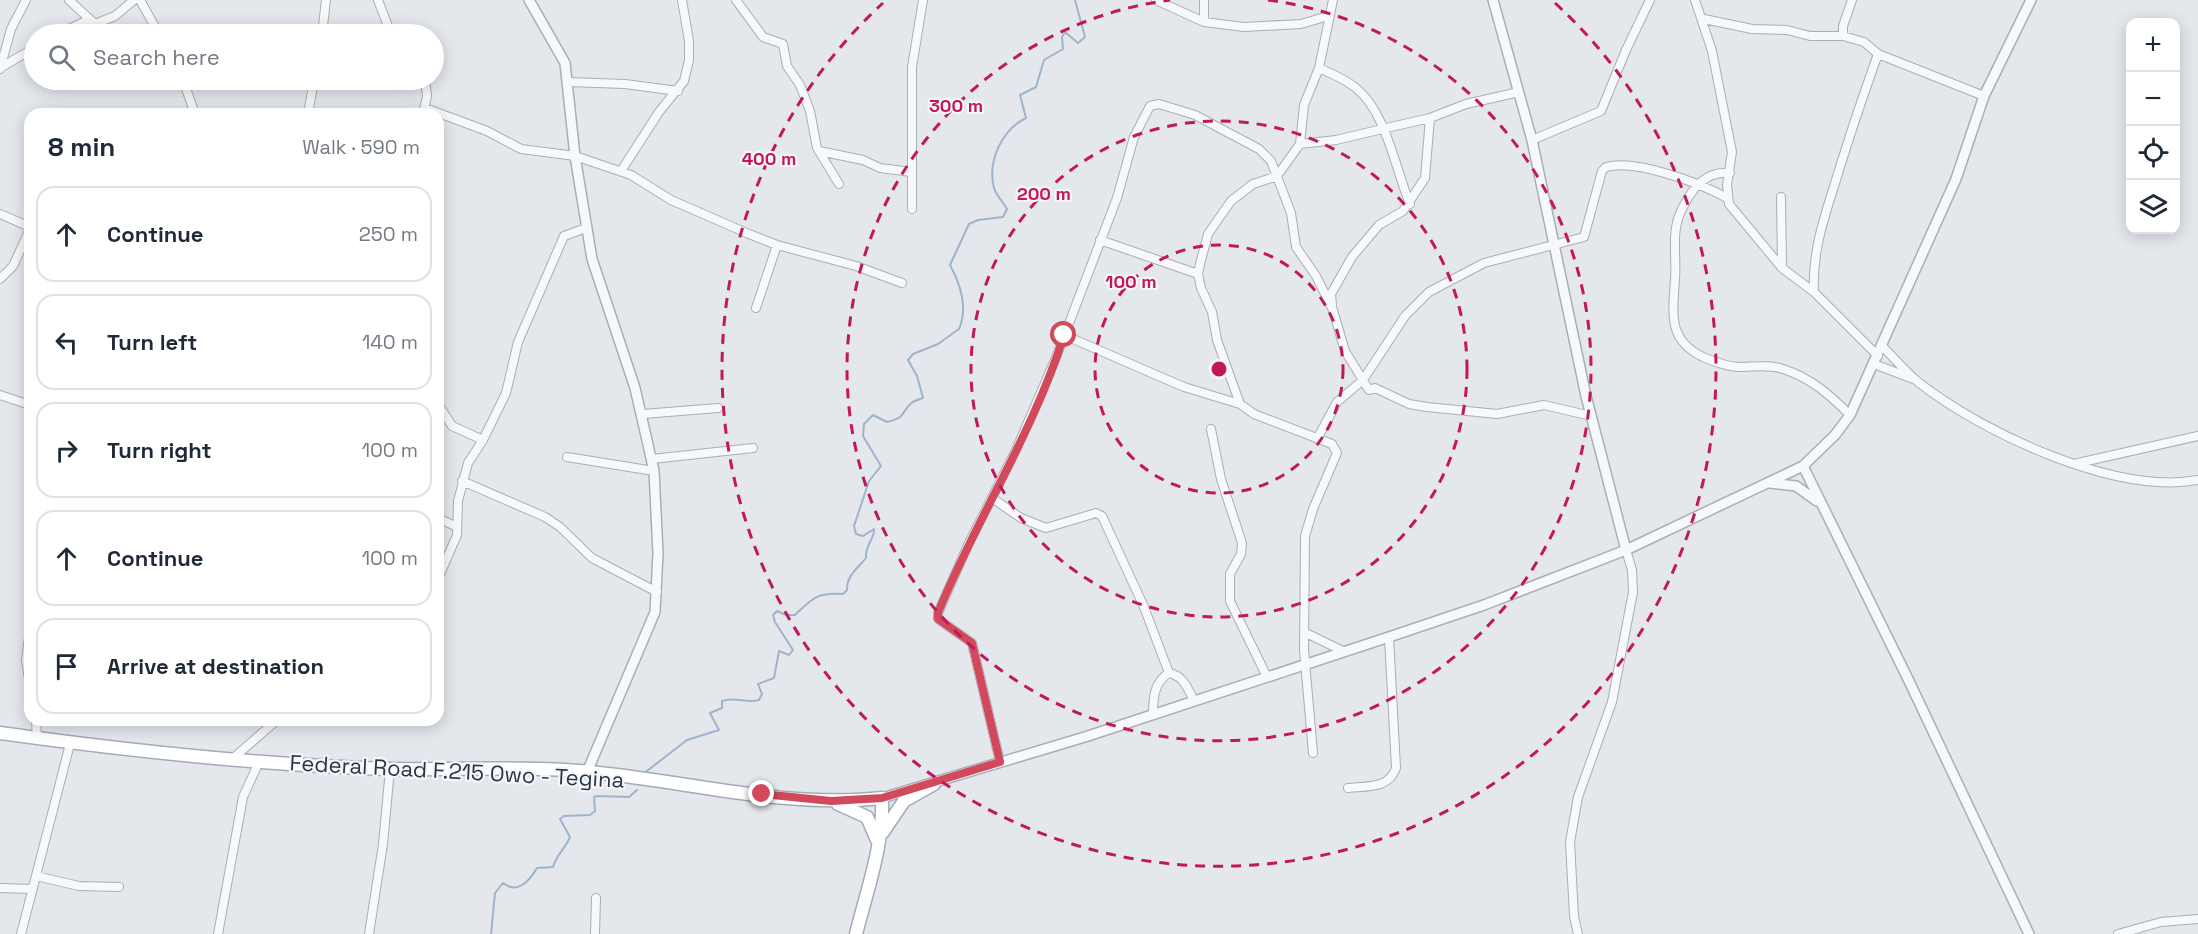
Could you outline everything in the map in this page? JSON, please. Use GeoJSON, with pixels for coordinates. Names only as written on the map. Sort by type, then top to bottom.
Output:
{"type":"FeatureCollection","features":[{"type":"Feature","properties":{"kind":"main road","name":"Federal Road F.215 Owo - Tegina"},"geometry":{"type":"LineString","coordinates":[[0,733],[70,744],[231,760],[390,769],[587,772],[831,801],[882,798]]}},
{"type":"Feature","properties":{"kind":"main road"},"geometry":{"type":"LineString","coordinates":[[878,843],[904,801],[934,784]]}},
{"type":"Feature","properties":{"kind":"main road"},"geometry":{"type":"LineString","coordinates":[[856,934],[878,843],[882,798]]}},
{"type":"Feature","properties":{"kind":"main road"},"geometry":{"type":"LineString","coordinates":[[831,801],[854,809],[867,817],[878,843]]}},
{"type":"Feature","properties":{"kind":"street"},"geometry":{"type":"LineString","coordinates":[[0,69],[8,38],[26,0]]}},
{"type":"Feature","properties":{"kind":"street"},"geometry":{"type":"LineString","coordinates":[[69,0],[88,20],[95,24],[105,21],[134,0]]}},
{"type":"Feature","properties":{"kind":"street"},"geometry":{"type":"LineString","coordinates":[[140,0],[153,24]]}},
{"type":"Feature","properties":{"kind":"street"},"geometry":{"type":"LineString","coordinates":[[323,24],[326,0]]}},
{"type":"Feature","properties":{"kind":"street"},"geometry":{"type":"LineString","coordinates":[[378,0],[387,24]]}},
{"type":"Feature","properties":{"kind":"street"},"geometry":{"type":"LineString","coordinates":[[529,0],[560,50],[568,82],[585,228],[600,290],[643,414],[654,471],[657,592],[650,627],[587,772]]}},
{"type":"Feature","properties":{"kind":"street"},"geometry":{"type":"LineString","coordinates":[[621,171],[659,112],[684,81],[689,60],[687,20],[682,0]]}},
{"type":"Feature","properties":{"kind":"street"},"geometry":{"type":"LineString","coordinates":[[736,0],[763,37],[783,44],[787,66],[800,85],[810,111],[815,144],[839,183]]}},
{"type":"Feature","properties":{"kind":"street"},"geometry":{"type":"LineString","coordinates":[[912,209],[910,172],[912,67],[923,0]]}},
{"type":"Feature","properties":{"kind":"street"},"geometry":{"type":"LineString","coordinates":[[1156,0],[1204,22],[1244,27],[1293,25],[1328,16]]}},
{"type":"Feature","properties":{"kind":"street"},"geometry":{"type":"LineString","coordinates":[[1204,0],[1204,22]]}},
{"type":"Feature","properties":{"kind":"street"},"geometry":{"type":"LineString","coordinates":[[1240,404],[1217,340],[1212,312],[1201,288],[1198,274],[1208,234],[1222,211],[1238,194],[1277,176],[1299,144],[1304,105],[1319,68],[1333,0]]}},
{"type":"Feature","properties":{"kind":"street"},"geometry":{"type":"LineString","coordinates":[[1493,0],[1532,140],[1591,416],[1632,570],[1633,592],[1612,702],[1578,797],[1571,835],[1570,870],[1578,934]]}},
{"type":"Feature","properties":{"kind":"street"},"geometry":{"type":"LineString","coordinates":[[1532,140],[1601,111],[1650,0]]}},
{"type":"Feature","properties":{"kind":"street"},"geometry":{"type":"LineString","coordinates":[[1695,0],[1704,19],[1732,152],[1727,198]]}},
{"type":"Feature","properties":{"kind":"street"},"geometry":{"type":"LineString","coordinates":[[1843,36],[1843,26],[1852,0]]}},
{"type":"Feature","properties":{"kind":"street"},"geometry":{"type":"LineString","coordinates":[[882,798],[934,784],[1153,715],[1484,605],[1626,550],[1803,465],[1835,435],[1850,415],[1956,179],[1984,96],[2031,0]]}},
{"type":"Feature","properties":{"kind":"street"},"geometry":{"type":"LineString","coordinates":[[1704,19],[1752,30],[1787,30],[1810,36],[1843,36],[1864,42],[1878,54],[1984,96]]}},
{"type":"Feature","properties":{"kind":"street"},"geometry":{"type":"LineString","coordinates":[[79,24],[88,20]]}},
{"type":"Feature","properties":{"kind":"street"},"geometry":{"type":"LineString","coordinates":[[0,69],[24,54]]}},
{"type":"Feature","properties":{"kind":"street"},"geometry":{"type":"LineString","coordinates":[[1814,292],[1814,260],[1821,226],[1850,132],[1878,54]]}},
{"type":"Feature","properties":{"kind":"street"},"geometry":{"type":"LineString","coordinates":[[1319,68],[1360,92],[1372,105],[1384,127],[1390,154],[1410,204]]}},
{"type":"Feature","properties":{"kind":"street"},"geometry":{"type":"LineString","coordinates":[[568,82],[625,84],[678,91]]}},
{"type":"Feature","properties":{"kind":"street"},"geometry":{"type":"LineString","coordinates":[[187,90],[193,108]]}},
{"type":"Feature","properties":{"kind":"street"},"geometry":{"type":"LineString","coordinates":[[309,108],[312,90]]}},
{"type":"Feature","properties":{"kind":"street"},"geometry":{"type":"LineString","coordinates":[[424,108],[425,90]]}},
{"type":"Feature","properties":{"kind":"street"},"geometry":{"type":"LineString","coordinates":[[1299,144],[1336,140],[1430,118],[1466,104],[1519,92]]}},
{"type":"Feature","properties":{"kind":"street"},"geometry":{"type":"LineString","coordinates":[[1000,762],[972,643],[938,619],[938,613],[1033,412],[1117,198],[1134,137],[1150,106],[1159,104],[1195,115],[1265,153],[1277,176],[1291,213],[1296,247],[1316,276],[1333,310]]}},
{"type":"Feature","properties":{"kind":"street"},"geometry":{"type":"LineString","coordinates":[[444,117],[487,131],[521,149],[575,156],[621,171],[671,200],[777,245],[856,266],[902,283]]}},
{"type":"Feature","properties":{"kind":"street"},"geometry":{"type":"LineString","coordinates":[[1430,118],[1425,178],[1410,204],[1392,219],[1379,225],[1352,257],[1331,294],[1333,310],[1345,351],[1369,390],[1375,388],[1408,404],[1497,414],[1544,405],[1591,416]]}},
{"type":"Feature","properties":{"kind":"street"},"geometry":{"type":"LineString","coordinates":[[819,151],[863,160],[880,168],[910,172]]}},
{"type":"Feature","properties":{"kind":"street"},"geometry":{"type":"LineString","coordinates":[[1317,439],[1337,402],[1363,380],[1405,316],[1429,292],[1484,263],[1556,247],[1586,235],[1602,171],[1606,167],[1629,167],[1700,183],[1727,198],[1782,268],[1814,292],[1903,377],[1916,380]]}},
{"type":"Feature","properties":{"kind":"street"},"geometry":{"type":"LineString","coordinates":[[1730,173],[1711,174],[1700,183],[1688,197],[1674,228],[1673,315],[1675,330],[1684,345],[1722,365],[1782,368],[1799,375],[1828,393],[1850,415]]}},
{"type":"Feature","properties":{"kind":"street"},"geometry":{"type":"LineString","coordinates":[[1781,196],[1782,268]]}},
{"type":"Feature","properties":{"kind":"street"},"geometry":{"type":"LineString","coordinates":[[0,214],[24,225]]}},
{"type":"Feature","properties":{"kind":"street"},"geometry":{"type":"LineString","coordinates":[[444,566],[455,543],[462,481],[468,463],[483,440],[506,393],[518,342],[564,236],[585,228]]}},
{"type":"Feature","properties":{"kind":"street"},"geometry":{"type":"LineString","coordinates":[[1100,240],[1198,274]]}},
{"type":"Feature","properties":{"kind":"street"},"geometry":{"type":"LineString","coordinates":[[0,279],[13,266],[24,241]]}},
{"type":"Feature","properties":{"kind":"street"},"geometry":{"type":"LineString","coordinates":[[756,308],[777,245]]}},
{"type":"Feature","properties":{"kind":"street"},"geometry":{"type":"LineString","coordinates":[[1064,335],[1184,387],[1240,404],[1254,414],[1332,444],[1337,453],[1307,523],[1304,632],[1313,753]]}},
{"type":"Feature","properties":{"kind":"street"},"geometry":{"type":"LineString","coordinates":[[1878,355],[1969,417],[2014,439],[2097,472],[2137,482],[2184,483],[2198,480]]}},
{"type":"Feature","properties":{"kind":"street"},"geometry":{"type":"LineString","coordinates":[[0,394],[24,403]]}},
{"type":"Feature","properties":{"kind":"street"},"geometry":{"type":"LineString","coordinates":[[643,414],[718,408]]}},
{"type":"Feature","properties":{"kind":"street"},"geometry":{"type":"LineString","coordinates":[[444,413],[452,426],[483,440]]}},
{"type":"Feature","properties":{"kind":"street"},"geometry":{"type":"LineString","coordinates":[[1211,429],[1221,479],[1242,543],[1241,554],[1230,574],[1230,601],[1267,677]]}},
{"type":"Feature","properties":{"kind":"street"},"geometry":{"type":"LineString","coordinates":[[2077,464],[2198,436]]}},
{"type":"Feature","properties":{"kind":"street"},"geometry":{"type":"LineString","coordinates":[[652,459],[753,448]]}},
{"type":"Feature","properties":{"kind":"street"},"geometry":{"type":"LineString","coordinates":[[567,457],[654,471]]}},
{"type":"Feature","properties":{"kind":"street"},"geometry":{"type":"LineString","coordinates":[[1803,465],[2029,934]]}},
{"type":"Feature","properties":{"kind":"street"},"geometry":{"type":"LineString","coordinates":[[462,481],[545,517],[560,527],[592,558],[657,592]]}},
{"type":"Feature","properties":{"kind":"street"},"geometry":{"type":"LineString","coordinates":[[1765,483],[1796,486],[1821,504]]}},
{"type":"Feature","properties":{"kind":"street"},"geometry":{"type":"LineString","coordinates":[[992,498],[1021,518],[1046,528],[1096,513],[1102,516],[1144,607],[1169,673]]}},
{"type":"Feature","properties":{"kind":"street"},"geometry":{"type":"LineString","coordinates":[[444,521],[457,527]]}},
{"type":"Feature","properties":{"kind":"street"},"geometry":{"type":"LineString","coordinates":[[1304,632],[1343,651]]}},
{"type":"Feature","properties":{"kind":"street"},"geometry":{"type":"LineString","coordinates":[[1348,788],[1384,784],[1392,778],[1396,768],[1389,637]]}},
{"type":"Feature","properties":{"kind":"street"},"geometry":{"type":"LineString","coordinates":[[1153,715],[1155,690],[1161,678],[1169,673],[1178,675],[1194,701]]}},
{"type":"Feature","properties":{"kind":"street"},"geometry":{"type":"LineString","coordinates":[[37,726],[38,739]]}},
{"type":"Feature","properties":{"kind":"street"},"geometry":{"type":"LineString","coordinates":[[231,760],[270,726]]}},
{"type":"Feature","properties":{"kind":"street"},"geometry":{"type":"LineString","coordinates":[[21,934],[70,744]]}},
{"type":"Feature","properties":{"kind":"street"},"geometry":{"type":"LineString","coordinates":[[218,934],[243,796],[259,762]]}},
{"type":"Feature","properties":{"kind":"street"},"geometry":{"type":"LineString","coordinates":[[369,934],[380,864],[390,769]]}},
{"type":"Feature","properties":{"kind":"street"},"geometry":{"type":"LineString","coordinates":[[36,876],[80,886],[119,887]]}},
{"type":"Feature","properties":{"kind":"street"},"geometry":{"type":"LineString","coordinates":[[0,888],[32,890]]}},
{"type":"Feature","properties":{"kind":"street"},"geometry":{"type":"LineString","coordinates":[[595,934],[596,898]]}},
{"type":"Feature","properties":{"kind":"street"},"geometry":{"type":"LineString","coordinates":[[2118,934],[2161,922],[2198,919]]}},
{"type":"Feature","properties":{"kind":"waterway"},"geometry":{"type":"LineString","coordinates":[[643,774],[687,740],[719,730],[710,713],[722,708],[722,701],[759,700],[762,694],[758,684],[774,678],[779,651],[789,655],[793,650],[773,615],[777,611],[786,615],[795,615],[816,597],[843,594],[847,590],[850,576],[866,558],[874,529],[863,536],[856,534],[854,526],[869,481],[881,466],[863,436],[864,424],[873,415],[887,422],[897,419],[911,403],[923,398],[917,376],[908,360],[913,354],[938,344],[959,329],[963,313],[962,297],[950,265],[969,224],[978,220],[1003,217],[1007,209],[996,193],[992,178],[998,147],[1010,130],[1026,118],[1020,95],[1036,87],[1044,60],[1063,49],[1062,37],[1065,32],[1078,43],[1085,37],[1075,0]]}},
{"type":"Feature","properties":{"kind":"waterway"},"geometry":{"type":"LineString","coordinates":[[491,934],[495,893],[503,883],[519,887],[531,877],[537,868],[553,867],[570,837],[560,819],[564,816],[590,815],[595,811],[594,797],[629,797],[637,790]]}},
{"type":"Feature","properties":{"kind":"route"},"geometry":{"type":"LineString","coordinates":[[762,794],[831,801],[882,798],[1000,762],[972,643],[963,634],[938,619],[938,613],[968,545],[1016,450],[1064,335]]}}]}
